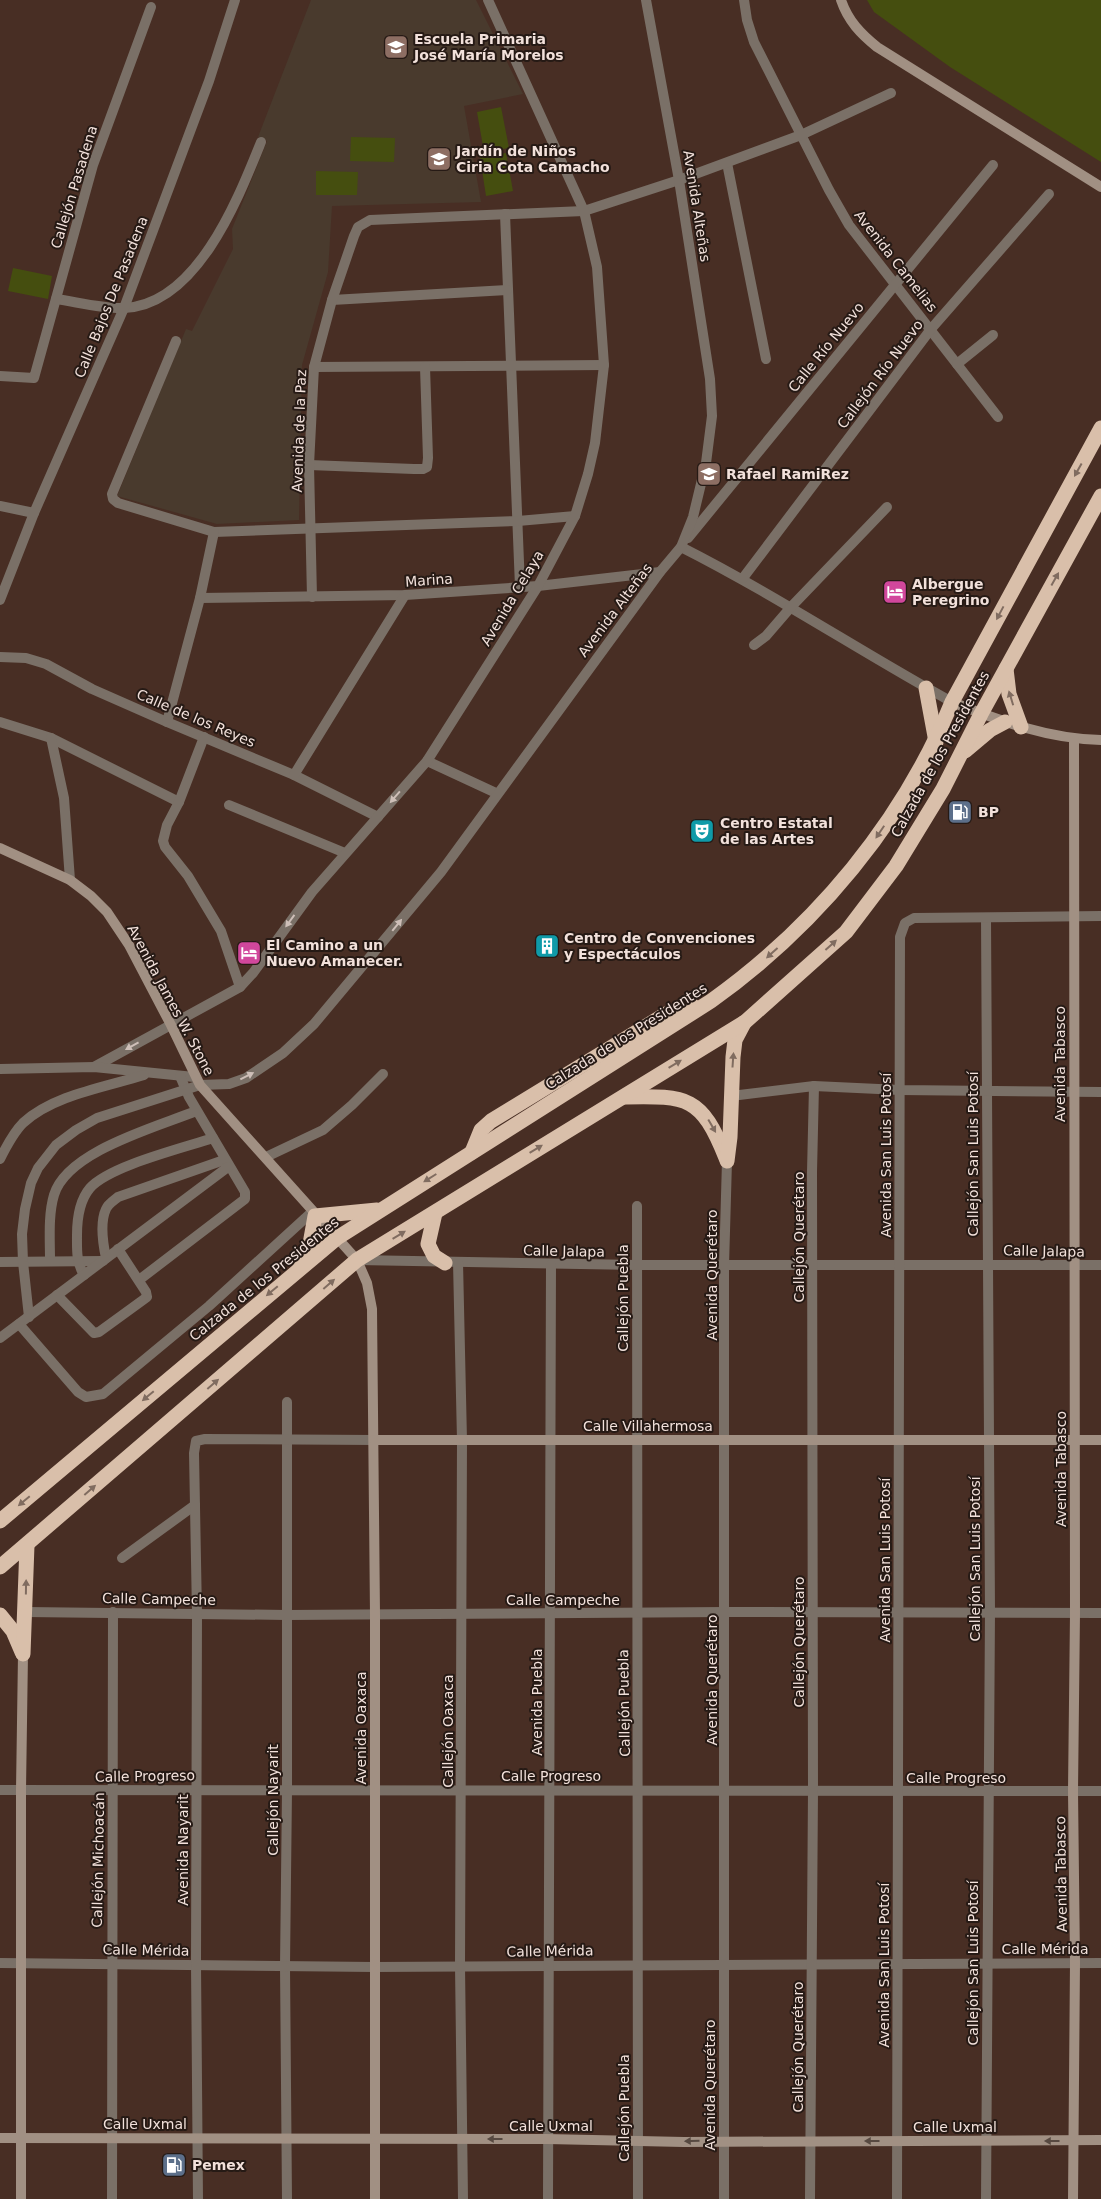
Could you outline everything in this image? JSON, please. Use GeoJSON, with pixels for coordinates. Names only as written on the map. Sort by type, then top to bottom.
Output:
{"type":"FeatureCollection","features":[{"type":"Feature","properties":{"kind":"highway","name":"Calzada de los Presidentes"},"geometry":{"type":"LineString","coordinates":[[0,1521],[337,1238],[712,1001],[748,974],[790,938],[857,864],[901,800],[936,742],[952,702],[1101,428]]}},
{"type":"Feature","properties":{"kind":"highway","name":"Calzada de los Presidentes"},"geometry":{"type":"LineString","coordinates":[[0,1567],[357,1260],[745,1022],[846,932],[896,866],[943,789],[981,714],[1101,496]]}},
{"type":"Feature","properties":{"kind":"highway"},"geometry":{"type":"LineString","coordinates":[[1006,669],[1009,694],[1021,726]]}},
{"type":"Feature","properties":{"kind":"highway"},"geometry":{"type":"LineString","coordinates":[[926,688],[936,742]]}},
{"type":"Feature","properties":{"kind":"highway"},"geometry":{"type":"LineString","coordinates":[[961,753],[990,730],[1005,722]]}},
{"type":"Feature","properties":{"kind":"highway"},"geometry":{"type":"LineString","coordinates":[[727,1161],[735,1040],[745,1022]]}},
{"type":"Feature","properties":{"kind":"highway"},"geometry":{"type":"LineString","coordinates":[[622,1097],[672,1097],[684,1100],[699,1108],[711,1123],[727,1161]]}},
{"type":"Feature","properties":{"kind":"highway"},"geometry":{"type":"LineString","coordinates":[[298,1269],[310,1244],[313,1214],[381,1210]]}},
{"type":"Feature","properties":{"kind":"highway"},"geometry":{"type":"LineString","coordinates":[[435,1213],[428,1244],[434,1256],[451,1263]]}},
{"type":"Feature","properties":{"kind":"highway"},"geometry":{"type":"LineString","coordinates":[[23,1654],[27,1545]]}},
{"type":"Feature","properties":{"kind":"highway"},"geometry":{"type":"LineString","coordinates":[[0,1615],[13,1631],[23,1654]]}},
{"type":"Feature","properties":{"kind":"street","name":"Calle Bajos De Pasadena"},"geometry":{"type":"LineString","coordinates":[[0,600],[3,584],[124,308],[209,81],[235,0]]}},
{"type":"Feature","properties":{"kind":"street","name":"Avenida Celaya"},"geometry":{"type":"LineString","coordinates":[[94,1067],[240,987],[253,973],[312,892],[427,761],[538,586],[575,516],[595,443],[604,365],[597,267],[584,211],[488,0]]}},
{"type":"Feature","properties":{"kind":"street","name":"Avenida Alteñas"},"geometry":{"type":"LineString","coordinates":[[197,1081],[229,1084],[246,1078],[283,1052],[314,1024],[441,872],[496,793],[681,546],[693,517],[706,463],[712,416],[710,379],[680,180],[646,0]]}},
{"type":"Feature","properties":{"kind":"street","name":"Avenida Camelias"},"geometry":{"type":"LineString","coordinates":[[744,0],[747,20],[754,42],[829,190],[849,225],[998,417]]}},
{"type":"Feature","properties":{"kind":"street"},"geometry":{"type":"LineString","coordinates":[[841,0],[845,12],[859,32],[877,47],[1101,187]]}},
{"type":"Feature","properties":{"kind":"street","name":"Callejón Pasadena"},"geometry":{"type":"LineString","coordinates":[[0,376],[34,378],[93,165],[150,7]]}},
{"type":"Feature","properties":{"kind":"street"},"geometry":{"type":"LineString","coordinates":[[520,587],[509,366],[505,214],[584,211],[680,180],[801,135],[891,92]]}},
{"type":"Feature","properties":{"kind":"street"},"geometry":{"type":"LineString","coordinates":[[56,299],[124,308],[154,302],[168,294],[182,282],[217,237],[237,203],[261,142]]}},
{"type":"Feature","properties":{"kind":"street"},"geometry":{"type":"LineString","coordinates":[[726,163],[766,359]]}},
{"type":"Feature","properties":{"kind":"street","name":"Calle Río Nuevo"},"geometry":{"type":"LineString","coordinates":[[681,546],[993,165]]}},
{"type":"Feature","properties":{"kind":"street","name":"Callejón Río Nuevo"},"geometry":{"type":"LineString","coordinates":[[743,578],[931,329],[1049,194]]}},
{"type":"Feature","properties":{"kind":"street","name":"Avenida de la Paz"},"geometry":{"type":"LineString","coordinates":[[312,597],[309,465],[314,367],[332,300],[354,236],[362,223],[370,220],[505,214]]}},
{"type":"Feature","properties":{"kind":"street"},"geometry":{"type":"LineString","coordinates":[[332,300],[507,290]]}},
{"type":"Feature","properties":{"kind":"street"},"geometry":{"type":"LineString","coordinates":[[957,364],[993,335]]}},
{"type":"Feature","properties":{"kind":"street"},"geometry":{"type":"LineString","coordinates":[[176,341],[112,494],[113,499],[118,503],[214,532],[518,521],[575,516]]}},
{"type":"Feature","properties":{"kind":"street"},"geometry":{"type":"LineString","coordinates":[[314,367],[604,365]]}},
{"type":"Feature","properties":{"kind":"street"},"geometry":{"type":"LineString","coordinates":[[309,465],[423,469],[428,458],[425,367]]}},
{"type":"Feature","properties":{"kind":"street"},"geometry":{"type":"LineString","coordinates":[[0,506],[34,513]]}},
{"type":"Feature","properties":{"kind":"street"},"geometry":{"type":"LineString","coordinates":[[754,645],[766,636],[790,607],[887,507]]}},
{"type":"Feature","properties":{"kind":"street"},"geometry":{"type":"LineString","coordinates":[[167,722],[200,598],[214,532]]}},
{"type":"Feature","properties":{"kind":"street"},"geometry":{"type":"LineString","coordinates":[[681,546],[743,578],[952,702],[1005,722],[1074,739],[1101,740]]}},
{"type":"Feature","properties":{"kind":"street","name":"Marina"},"geometry":{"type":"LineString","coordinates":[[200,598],[406,595],[538,586],[660,572]]}},
{"type":"Feature","properties":{"kind":"street"},"geometry":{"type":"LineString","coordinates":[[294,775],[406,595]]}},
{"type":"Feature","properties":{"kind":"street","name":"Calle de los Reyes"},"geometry":{"type":"LineString","coordinates":[[0,658],[26,658],[46,664],[92,689],[294,775],[378,817]]}},
{"type":"Feature","properties":{"kind":"street"},"geometry":{"type":"LineString","coordinates":[[0,722],[51,738],[178,802]]}},
{"type":"Feature","properties":{"kind":"street"},"geometry":{"type":"LineString","coordinates":[[204,737],[167,825],[163,841],[165,847],[188,876],[220,931],[240,987]]}},
{"type":"Feature","properties":{"kind":"street"},"geometry":{"type":"LineString","coordinates":[[51,738],[64,798],[70,880]]}},
{"type":"Feature","properties":{"kind":"street","name":"Avenida Tabasco"},"geometry":{"type":"LineString","coordinates":[[1073,2199],[1075,1962],[1073,1791],[1075,1613],[1074,739]]}},
{"type":"Feature","properties":{"kind":"street"},"geometry":{"type":"LineString","coordinates":[[427,761],[496,793]]}},
{"type":"Feature","properties":{"kind":"street"},"geometry":{"type":"LineString","coordinates":[[229,805],[345,853]]}},
{"type":"Feature","properties":{"kind":"street","name":"Avenida James W. Stone"},"geometry":{"type":"LineString","coordinates":[[0,848],[70,880],[91,896],[107,912],[129,945],[171,1025],[197,1081],[266,1157],[313,1214],[357,1260]]}},
{"type":"Feature","properties":{"kind":"street"},"geometry":{"type":"LineString","coordinates":[[986,918],[1101,916]]}},
{"type":"Feature","properties":{"kind":"street","name":"Avenida San Luis Potosí"},"geometry":{"type":"LineString","coordinates":[[898,2199],[900,937],[905,923],[914,918],[986,918]]}},
{"type":"Feature","properties":{"kind":"street","name":"Callejón San Luis Potosí"},"geometry":{"type":"LineString","coordinates":[[986,918],[990,1612],[986,2199]]}},
{"type":"Feature","properties":{"kind":"street"},"geometry":{"type":"LineString","coordinates":[[0,1069],[94,1067],[180,1076],[197,1081]]}},
{"type":"Feature","properties":{"kind":"street"},"geometry":{"type":"LineString","coordinates":[[0,1159],[22,1124],[46,1107],[71,1096],[148,1074]]}},
{"type":"Feature","properties":{"kind":"street"},"geometry":{"type":"LineString","coordinates":[[266,1157],[323,1130],[352,1105],[383,1074]]}},
{"type":"Feature","properties":{"kind":"street"},"geometry":{"type":"LineString","coordinates":[[139,1280],[242,1202],[246,1194],[196,1111],[180,1076]]}},
{"type":"Feature","properties":{"kind":"street"},"geometry":{"type":"LineString","coordinates":[[30,1317],[23,1262],[22,1234],[31,1183],[38,1168],[56,1145],[76,1130],[97,1118],[185,1090],[197,1081]]}},
{"type":"Feature","properties":{"kind":"street"},"geometry":{"type":"LineString","coordinates":[[731,1096],[814,1086],[900,1090],[1101,1092]]}},
{"type":"Feature","properties":{"kind":"street","name":"Callejón Querétaro"},"geometry":{"type":"LineString","coordinates":[[810,2199],[813,1790],[812,1265],[814,1086]]}},
{"type":"Feature","properties":{"kind":"street"},"geometry":{"type":"LineString","coordinates":[[50,1260],[54,1195],[60,1182],[69,1172],[95,1151],[196,1111]]}},
{"type":"Feature","properties":{"kind":"street"},"geometry":{"type":"LineString","coordinates":[[84,1275],[77,1260],[77,1226],[82,1200],[96,1181],[122,1168],[213,1138]]}},
{"type":"Feature","properties":{"kind":"street","name":"Avenida Querétaro"},"geometry":{"type":"LineString","coordinates":[[724,2199],[726,1612],[724,1266],[727,1161]]}},
{"type":"Feature","properties":{"kind":"street"},"geometry":{"type":"LineString","coordinates":[[0,1338],[30,1317],[226,1163]]}},
{"type":"Feature","properties":{"kind":"street"},"geometry":{"type":"LineString","coordinates":[[104,1259],[104,1220],[105,1210],[109,1204],[118,1197],[226,1163]]}},
{"type":"Feature","properties":{"kind":"street","name":"Callejón Puebla"},"geometry":{"type":"LineString","coordinates":[[637,1206],[638,2199]]}},
{"type":"Feature","properties":{"kind":"street"},"geometry":{"type":"LineString","coordinates":[[20,1324],[78,1392],[86,1397],[103,1394],[209,1306],[313,1214]]}},
{"type":"Feature","properties":{"kind":"street"},"geometry":{"type":"LineString","coordinates":[[58,1295],[90,1331],[96,1333],[145,1299],[147,1294],[118,1248]]}},
{"type":"Feature","properties":{"kind":"street"},"geometry":{"type":"LineString","coordinates":[[0,1262],[104,1259]]}},
{"type":"Feature","properties":{"kind":"street","name":"Calle Jalapa"},"geometry":{"type":"LineString","coordinates":[[357,1260],[724,1266],[900,1264],[1101,1265]]}},
{"type":"Feature","properties":{"kind":"street","name":"Avenida Oaxaca"},"geometry":{"type":"LineString","coordinates":[[357,1260],[367,1283],[372,1309],[375,1615],[375,2199]]}},
{"type":"Feature","properties":{"kind":"street","name":"Callejón Oaxaca"},"geometry":{"type":"LineString","coordinates":[[451,1263],[462,1440],[460,1966],[463,2199]]}},
{"type":"Feature","properties":{"kind":"street","name":"Avenida Puebla"},"geometry":{"type":"LineString","coordinates":[[548,2199],[551,1264]]}},
{"type":"Feature","properties":{"kind":"street","name":"Callejón Nayarit"},"geometry":{"type":"LineString","coordinates":[[287,1402],[288,1615],[285,1966],[288,2199]]}},
{"type":"Feature","properties":{"kind":"street","name":"Calle Villahermosa"},"geometry":{"type":"LineString","coordinates":[[196,1442],[205,1439],[1101,1440]]}},
{"type":"Feature","properties":{"kind":"street","name":"Avenida Nayarit"},"geometry":{"type":"LineString","coordinates":[[196,1442],[194,1452],[197,1614],[196,1964],[198,2199]]}},
{"type":"Feature","properties":{"kind":"street"},"geometry":{"type":"LineString","coordinates":[[122,1558],[195,1504]]}},
{"type":"Feature","properties":{"kind":"street","name":"Calle Campeche"},"geometry":{"type":"LineString","coordinates":[[26,1612],[288,1615],[726,1612],[1101,1613]]}},
{"type":"Feature","properties":{"kind":"street","name":"Callejón Michoacán"},"geometry":{"type":"LineString","coordinates":[[112,2199],[113,1612]]}},
{"type":"Feature","properties":{"kind":"street"},"geometry":{"type":"LineString","coordinates":[[21,2199],[21,1790],[23,1654]]}},
{"type":"Feature","properties":{"kind":"street","name":"Calle Progreso"},"geometry":{"type":"LineString","coordinates":[[0,1790],[1101,1791]]}},
{"type":"Feature","properties":{"kind":"street","name":"Calle Mérida"},"geometry":{"type":"LineString","coordinates":[[0,1963],[374,1967],[639,1964],[897,1965],[1101,1963]]}},
{"type":"Feature","properties":{"kind":"street","name":"Calle Uxmal"},"geometry":{"type":"LineString","coordinates":[[0,2138],[547,2139],[638,2141],[1101,2140]]}},
{"type":"Feature","properties":{"kind":"shaded area"},"geometry":{"type":"Polygon","coordinates":[[[311,0],[476,0],[523,94],[464,106],[481,202],[332,206],[328,272],[302,365],[299,520],[217,524],[117,496],[186,329],[192,331],[233,249],[232,229],[267,141],[258,137],[311,0]]]}},
{"type":"Feature","properties":{"kind":"green space"},"geometry":{"type":"Polygon","coordinates":[[[867,0],[1101,0],[1101,162],[950,67],[874,12],[867,0]]]}},
{"type":"Feature","properties":{"kind":"green space"},"geometry":{"type":"Polygon","coordinates":[[[501,107],[509,148],[484,152],[477,112],[501,107]]]}},
{"type":"Feature","properties":{"kind":"green space"},"geometry":{"type":"Polygon","coordinates":[[[351,137],[395,138],[394,162],[350,161],[351,137]]]}},
{"type":"Feature","properties":{"kind":"green space"},"geometry":{"type":"Polygon","coordinates":[[[506,153],[513,191],[486,196],[480,157],[506,153]]]}},
{"type":"Feature","properties":{"kind":"green space"},"geometry":{"type":"Polygon","coordinates":[[[316,171],[358,172],[357,195],[316,195],[316,171]]]}},
{"type":"Feature","properties":{"kind":"green space"},"geometry":{"type":"Polygon","coordinates":[[[13,268],[52,276],[48,299],[8,291],[13,268]]]}},
{"type":"Feature","properties":{"kind":"place","name":"Escuela Primaria José María Morelos"},"geometry":{"type":"Point","coordinates":[396,47]}},
{"type":"Feature","properties":{"kind":"place","name":"Jardín de Niños Ciria Cota Camacho"},"geometry":{"type":"Point","coordinates":[439,159]}},
{"type":"Feature","properties":{"kind":"place","name":"Rafael RamiRez"},"geometry":{"type":"Point","coordinates":[709,474]}},
{"type":"Feature","properties":{"kind":"place","name":"Albergue Peregrino"},"geometry":{"type":"Point","coordinates":[895,592]}},
{"type":"Feature","properties":{"kind":"place","name":"BP"},"geometry":{"type":"Point","coordinates":[960,812]}},
{"type":"Feature","properties":{"kind":"place","name":"Centro Estatal de las Artes"},"geometry":{"type":"Point","coordinates":[702,831]}},
{"type":"Feature","properties":{"kind":"place","name":"Centro de Convenciones y Espectáculos"},"geometry":{"type":"Point","coordinates":[547,946]}},
{"type":"Feature","properties":{"kind":"place","name":"El Camino a un Nuevo Amanecer."},"geometry":{"type":"Point","coordinates":[249,953]}},
{"type":"Feature","properties":{"kind":"place","name":"Pemex"},"geometry":{"type":"Point","coordinates":[174,2165]}}]}
